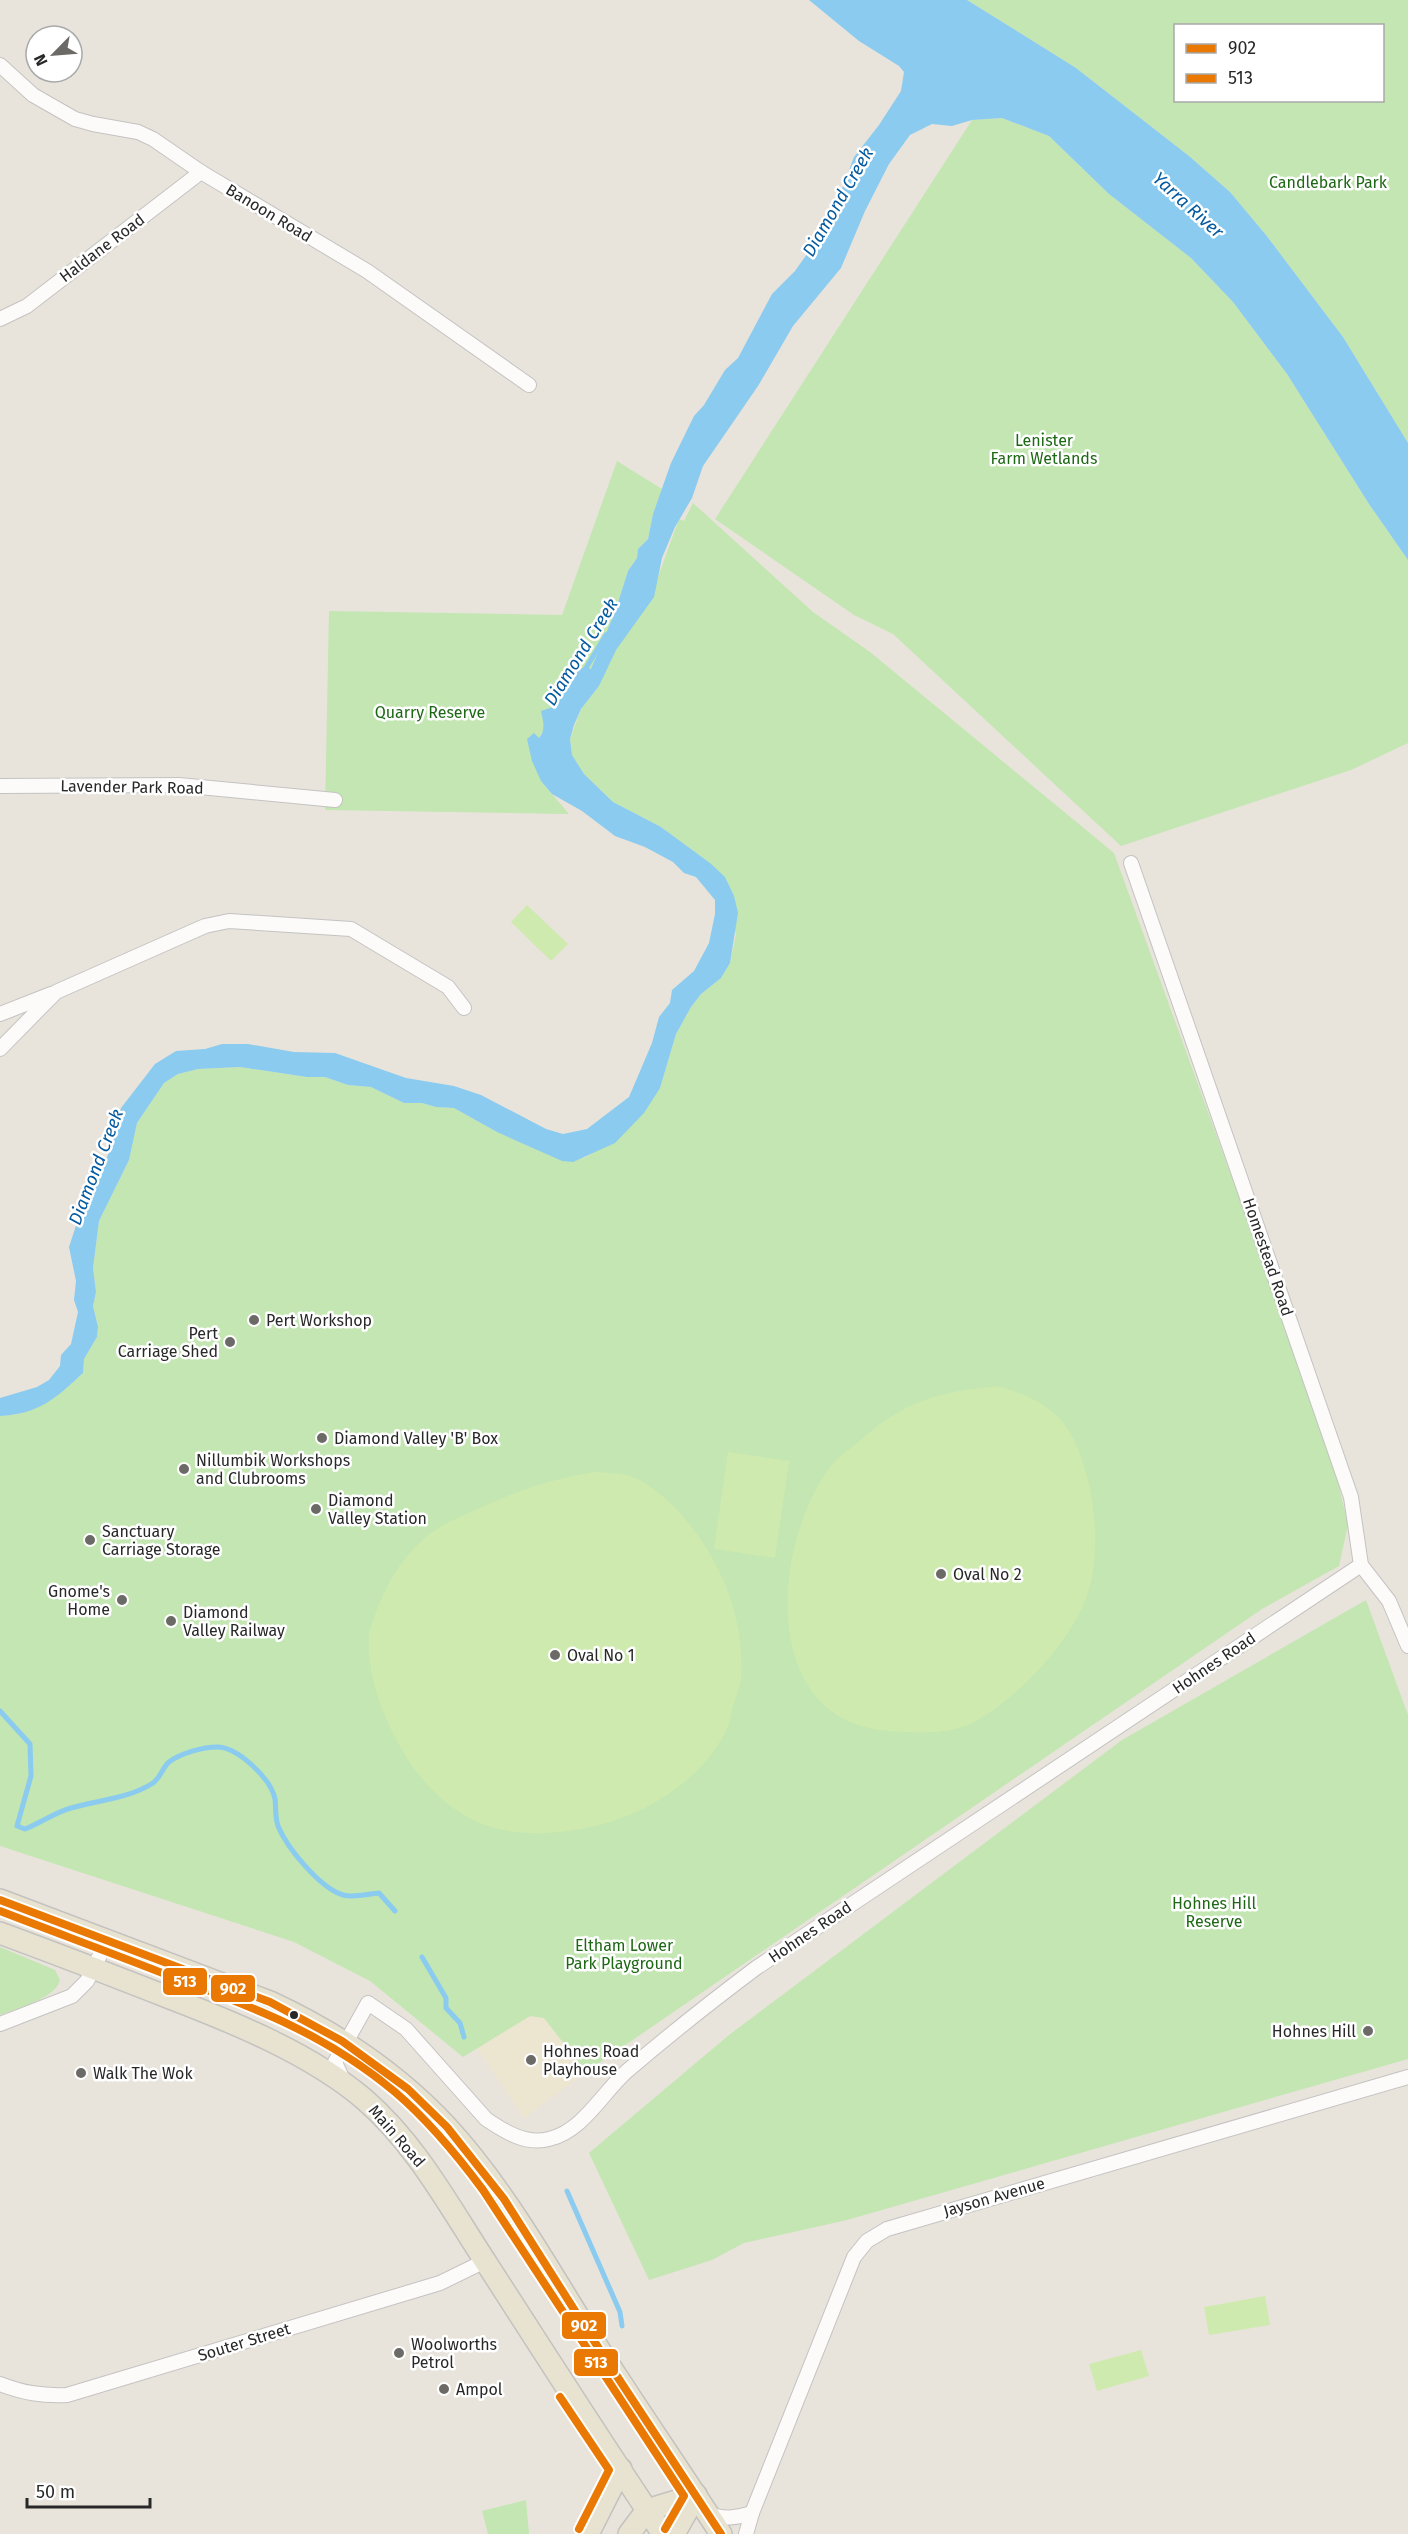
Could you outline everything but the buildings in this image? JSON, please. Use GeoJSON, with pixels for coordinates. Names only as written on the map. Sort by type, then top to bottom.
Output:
{"type":"FeatureCollection","features":[{"type":"Feature","properties":{"kind":"main road"},"geometry":{"type":"LineString","coordinates":[[0,1900],[270,2002],[310,2021],[345,2042],[389,2073],[419,2099],[474,2158],[500,2195],[662,2447],[721,2534]]}},
{"type":"Feature","properties":{"kind":"main road","name":"Main Road"},"geometry":{"type":"LineString","coordinates":[[0,1933],[237,2024],[284,2047],[346,2085],[383,2117],[420,2161],[446,2197],[485,2261],[663,2534]]}},
{"type":"Feature","properties":{"kind":"main road"},"geometry":{"type":"LineString","coordinates":[[588,2534],[621,2469]]}},
{"type":"Feature","properties":{"kind":"main road"},"geometry":{"type":"LineString","coordinates":[[629,2534],[647,2510],[696,2495]]}},
{"type":"Feature","properties":{"kind":"main road"},"geometry":{"type":"LineString","coordinates":[[674,2534],[696,2495]]}},
{"type":"Feature","properties":{"kind":"street","name":"Banoon Road"},"geometry":{"type":"LineString","coordinates":[[0,65],[33,95],[65,113],[85,122],[138,132],[153,139],[201,172],[367,271],[529,385]]}},
{"type":"Feature","properties":{"kind":"street","name":"Haldane Road"},"geometry":{"type":"LineString","coordinates":[[0,319],[27,306],[201,172]]}},
{"type":"Feature","properties":{"kind":"street","name":"Lavender Park Road"},"geometry":{"type":"LineString","coordinates":[[0,786],[179,785],[335,800]]}},
{"type":"Feature","properties":{"kind":"street","name":"Homestead Road"},"geometry":{"type":"LineString","coordinates":[[1131,863],[1351,1497],[1361,1565],[1389,1601],[1408,1646]]}},
{"type":"Feature","properties":{"kind":"street"},"geometry":{"type":"LineString","coordinates":[[0,1014],[56,992],[205,926],[229,921],[351,929],[448,987],[464,1008]]}},
{"type":"Feature","properties":{"kind":"street"},"geometry":{"type":"LineString","coordinates":[[0,1049],[56,992]]}},
{"type":"Feature","properties":{"kind":"street","name":"Hohnes Road"},"geometry":{"type":"LineString","coordinates":[[346,2085],[335,2062],[368,2003],[406,2029],[486,2119],[502,2130],[519,2137],[536,2140],[550,2139],[563,2133],[579,2122],[624,2073],[683,2023],[756,1968],[1361,1565]]}},
{"type":"Feature","properties":{"kind":"street"},"geometry":{"type":"LineString","coordinates":[[0,2024],[72,1996],[87,1981],[107,1941]]}},
{"type":"Feature","properties":{"kind":"street","name":"Jayson Avenue"},"geometry":{"type":"LineString","coordinates":[[746,2534],[752,2513],[854,2257],[867,2241],[887,2229],[1408,2077]]}},
{"type":"Feature","properties":{"kind":"street","name":"Souter Street"},"geometry":{"type":"LineString","coordinates":[[0,2384],[23,2393],[45,2396],[67,2395],[441,2283],[485,2261]]}},
{"type":"Feature","properties":{"kind":"street"},"geometry":{"type":"LineString","coordinates":[[708,2513],[727,2518],[752,2513]]}},
{"type":"Feature","properties":{"kind":"shaded area","name":"Hohnes Road Playhouse"},"geometry":{"type":"Polygon","coordinates":[[[530,2016],[544,2018],[586,2072],[524,2118],[477,2048],[530,2016]]]}},
{"type":"Feature","properties":{"kind":"green space","name":"Candlebark Park"},"geometry":{"type":"Polygon","coordinates":[[[967,0],[1408,0],[1408,443],[1343,337],[1266,235],[1230,192],[1189,156],[1076,68],[967,0]]]}},
{"type":"Feature","properties":{"kind":"green space","name":"Lenister Farm Wetlands"},"geometry":{"type":"Polygon","coordinates":[[[1002,118],[1049,136],[1109,194],[1191,258],[1233,302],[1287,374],[1369,504],[1408,560],[1408,743],[1351,770],[1121,846],[893,634],[854,615],[715,519],[972,120],[1002,118]]]}},
{"type":"Feature","properties":{"kind":"green space","name":"Quarry Reserve"},"geometry":{"type":"Polygon","coordinates":[[[617,461],[662,489],[653,514],[648,539],[638,549],[637,558],[628,571],[615,612],[591,670],[560,695],[556,706],[549,710],[543,719],[544,729],[539,738],[541,781],[569,814],[325,810],[329,611],[562,615],[617,461]]]}},
{"type":"Feature","properties":{"kind":"green space","name":"Eltham Lower Park Playground"},"geometry":{"type":"Polygon","coordinates":[[[693,503],[813,612],[870,652],[1114,853],[1330,1448],[1348,1525],[1339,1566],[1262,1609],[586,2072],[544,2018],[530,2016],[463,2057],[370,1981],[294,1942],[0,1846],[0,1416],[20,1414],[71,1384],[83,1373],[84,1359],[97,1337],[98,1327],[93,1306],[96,1292],[93,1268],[99,1221],[129,1160],[137,1123],[164,1083],[178,1074],[198,1069],[240,1067],[307,1077],[325,1077],[348,1085],[371,1087],[404,1103],[454,1108],[497,1132],[584,1158],[598,1150],[660,1088],[676,1034],[691,1007],[701,994],[721,978],[730,963],[736,934],[710,863],[661,827],[613,802],[584,774],[572,755],[570,739],[581,709],[599,686],[615,648],[642,610],[659,574],[679,519],[684,521],[693,503]]]}},
{"type":"Feature","properties":{"kind":"green space"},"geometry":{"type":"Polygon","coordinates":[[[527,905],[568,944],[551,961],[511,922],[527,905]]]}},
{"type":"Feature","properties":{"kind":"green space","name":"Oval No 2"},"geometry":{"type":"Polygon","coordinates":[[[998,1386],[1032,1398],[1054,1413],[1072,1437],[1081,1456],[1088,1478],[1095,1526],[1093,1570],[1082,1608],[1072,1627],[1044,1664],[1010,1697],[968,1725],[941,1731],[914,1732],[876,1729],[848,1721],[831,1711],[810,1688],[796,1659],[789,1626],[788,1592],[792,1557],[801,1524],[814,1493],[836,1460],[890,1417],[922,1401],[939,1396],[998,1386]]]}},
{"type":"Feature","properties":{"kind":"green space"},"geometry":{"type":"Polygon","coordinates":[[[728,1452],[789,1461],[775,1558],[714,1549],[728,1452]]]}},
{"type":"Feature","properties":{"kind":"green space","name":"Oval No 1"},"geometry":{"type":"Polygon","coordinates":[[[597,1472],[619,1474],[643,1482],[669,1502],[700,1539],[724,1582],[733,1605],[741,1654],[738,1692],[725,1733],[713,1752],[683,1784],[664,1797],[624,1817],[581,1829],[551,1833],[506,1831],[477,1822],[451,1806],[428,1785],[408,1760],[386,1718],[375,1688],[369,1656],[370,1629],[387,1587],[401,1564],[418,1544],[440,1527],[524,1490],[567,1477],[597,1472]]]}},
{"type":"Feature","properties":{"kind":"green space","name":"Hohnes Hill Reserve"},"geometry":{"type":"Polygon","coordinates":[[[1366,1600],[1408,1715],[1408,2059],[847,2220],[744,2243],[712,2260],[649,2280],[589,2153],[729,2035],[1122,1740],[1366,1600]]]}},
{"type":"Feature","properties":{"kind":"green space"},"geometry":{"type":"Polygon","coordinates":[[[0,1947],[55,1970],[60,1980],[57,1986],[34,2002],[0,2015],[0,1947]]]}},
{"type":"Feature","properties":{"kind":"green space"},"geometry":{"type":"Polygon","coordinates":[[[1265,2296],[1270,2325],[1209,2335],[1204,2307],[1265,2296]]]}},
{"type":"Feature","properties":{"kind":"green space"},"geometry":{"type":"Polygon","coordinates":[[[1141,2350],[1149,2376],[1097,2391],[1089,2364],[1141,2350]]]}},
{"type":"Feature","properties":{"kind":"green space"},"geometry":{"type":"Polygon","coordinates":[[[526,2500],[529,2534],[488,2534],[482,2511],[526,2500]]]}},
{"type":"Feature","properties":{"kind":"water","name":"Yarra River"},"geometry":{"type":"Polygon","coordinates":[[[809,0],[967,0],[1076,68],[1189,156],[1230,192],[1266,235],[1343,337],[1408,443],[1408,560],[1369,504],[1287,374],[1233,302],[1191,258],[1109,194],[1049,136],[1002,118],[972,120],[952,126],[932,124],[910,135],[889,164],[865,211],[841,268],[793,326],[758,386],[703,466],[692,498],[675,527],[662,558],[654,597],[616,650],[599,686],[581,709],[570,739],[572,755],[584,774],[613,802],[661,827],[725,877],[734,896],[738,913],[730,963],[721,978],[701,994],[691,1007],[676,1034],[660,1088],[644,1113],[615,1143],[573,1162],[562,1161],[497,1132],[454,1108],[404,1103],[371,1087],[348,1085],[325,1077],[307,1077],[240,1067],[198,1069],[178,1074],[164,1083],[137,1123],[129,1160],[99,1221],[93,1268],[96,1292],[93,1306],[98,1327],[97,1337],[84,1359],[83,1373],[46,1403],[26,1412],[0,1416],[0,1398],[37,1387],[49,1380],[60,1366],[61,1355],[71,1344],[78,1312],[74,1300],[76,1281],[69,1247],[84,1201],[108,1155],[113,1130],[121,1108],[155,1064],[176,1051],[205,1049],[222,1044],[248,1044],[294,1052],[335,1053],[406,1078],[454,1086],[481,1095],[546,1129],[563,1134],[587,1129],[629,1097],[652,1043],[659,1017],[670,1003],[672,990],[694,971],[709,943],[715,914],[715,900],[696,877],[684,873],[673,862],[645,847],[615,836],[582,811],[552,794],[541,781],[532,761],[527,739],[534,733],[539,738],[543,732],[541,711],[556,706],[569,677],[584,667],[591,669],[615,612],[628,571],[637,558],[638,549],[648,539],[653,514],[671,463],[694,416],[704,405],[725,370],[738,358],[772,294],[795,271],[812,247],[839,197],[854,157],[879,125],[901,91],[904,72],[899,66],[859,41],[809,0]]]}},
{"type":"Feature","properties":{"kind":"waterway","name":"Diamond Creek"},"geometry":{"type":"LineString","coordinates":[[583,673],[606,635]]}},
{"type":"Feature","properties":{"kind":"waterway"},"geometry":{"type":"LineString","coordinates":[[0,1711],[30,1744],[31,1776],[17,1826],[25,1829],[65,1810],[133,1793],[153,1783],[167,1764],[180,1756],[205,1748],[225,1748],[244,1758],[267,1782],[275,1799],[277,1823],[282,1835],[296,1856],[315,1876],[343,1895],[379,1893],[395,1911]]}},
{"type":"Feature","properties":{"kind":"waterway"},"geometry":{"type":"LineString","coordinates":[[422,1957],[446,1998],[446,2008],[460,2023],[464,2037]]}},
{"type":"Feature","properties":{"kind":"waterway"},"geometry":{"type":"LineString","coordinates":[[567,2191],[620,2312],[622,2326]]}},
{"type":"Feature","properties":{"kind":"transit line","name":"902"},"geometry":{"type":"LineString","coordinates":[[0,1900],[270,2002],[342,2041],[408,2089],[447,2127],[504,2199],[721,2534]]}},
{"type":"Feature","properties":{"kind":"transit line","name":"513"},"geometry":{"type":"LineString","coordinates":[[0,1911],[230,1999],[288,2024],[342,2054],[369,2072],[407,2103],[442,2139],[483,2190],[684,2496],[665,2529]]}},
{"type":"Feature","properties":{"kind":"transit line","name":"513"},"geometry":{"type":"LineString","coordinates":[[560,2397],[609,2470],[579,2529]]}},
{"type":"Feature","properties":{"kind":"place","name":"Pert Workshop"},"geometry":{"type":"Point","coordinates":[254,1320]}},
{"type":"Feature","properties":{"kind":"place","name":"Pert Carriage Shed"},"geometry":{"type":"Point","coordinates":[230,1342]}},
{"type":"Feature","properties":{"kind":"place","name":"Diamond Valley 'B' Box"},"geometry":{"type":"Point","coordinates":[322,1438]}},
{"type":"Feature","properties":{"kind":"place","name":"Nillumbik Workshops and Clubrooms"},"geometry":{"type":"Point","coordinates":[184,1469]}},
{"type":"Feature","properties":{"kind":"place","name":"Diamond Valley Station"},"geometry":{"type":"Point","coordinates":[316,1509]}},
{"type":"Feature","properties":{"kind":"place","name":"Sanctuary Carriage Storage"},"geometry":{"type":"Point","coordinates":[90,1540]}},
{"type":"Feature","properties":{"kind":"place","name":"Oval No 2"},"geometry":{"type":"Point","coordinates":[941,1574]}},
{"type":"Feature","properties":{"kind":"place","name":"Gnome's Home"},"geometry":{"type":"Point","coordinates":[122,1600]}},
{"type":"Feature","properties":{"kind":"place","name":"Diamond Valley Railway"},"geometry":{"type":"Point","coordinates":[171,1621]}},
{"type":"Feature","properties":{"kind":"place","name":"Oval No 1"},"geometry":{"type":"Point","coordinates":[555,1655]}},
{"type":"Feature","properties":{"kind":"place","name":"Hohnes Hill"},"geometry":{"type":"Point","coordinates":[1368,2031]}},
{"type":"Feature","properties":{"kind":"place","name":"Hohnes Road Playhouse"},"geometry":{"type":"Point","coordinates":[531,2060]}},
{"type":"Feature","properties":{"kind":"place","name":"Walk The Wok"},"geometry":{"type":"Point","coordinates":[81,2073]}},
{"type":"Feature","properties":{"kind":"place","name":"Woolworths Petrol"},"geometry":{"type":"Point","coordinates":[399,2353]}},
{"type":"Feature","properties":{"kind":"place","name":"Ampol"},"geometry":{"type":"Point","coordinates":[444,2389]}}]}
